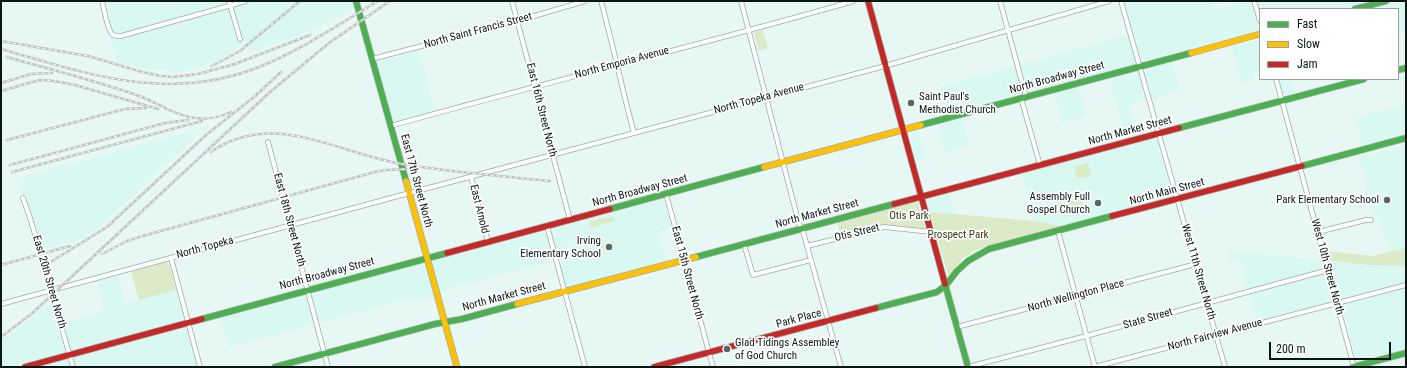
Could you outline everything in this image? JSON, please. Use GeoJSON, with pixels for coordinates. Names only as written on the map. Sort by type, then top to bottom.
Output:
{"type":"FeatureCollection","features":[{"type":"Feature","properties":{"kind":"street"},"geometry":{"type":"LineString","coordinates":[[102,1],[109,27],[112,34],[116,36],[121,36],[230,3],[246,1]]}},
{"type":"Feature","properties":{"kind":"street","name":"East 17th Street North"},"geometry":{"type":"LineString","coordinates":[[356,1],[457,367]]}},
{"type":"Feature","properties":{"kind":"street","name":"East 16th Street North"},"geometry":{"type":"LineString","coordinates":[[512,1],[570,220]]}},
{"type":"Feature","properties":{"kind":"street","name":"North Saint Francis Street"},"geometry":{"type":"LineString","coordinates":[[372,59],[518,21],[585,1]]}},
{"type":"Feature","properties":{"kind":"street"},"geometry":{"type":"LineString","coordinates":[[601,1],[634,134]]}},
{"type":"Feature","properties":{"kind":"street"},"geometry":{"type":"LineString","coordinates":[[741,1],[782,163],[799,224],[802,228],[840,367]]}},
{"type":"Feature","properties":{"kind":"street","name":"North Emporia Avenue"},"geometry":{"type":"LineString","coordinates":[[390,126],[854,1]]}},
{"type":"Feature","properties":{"kind":"street"},"geometry":{"type":"LineString","coordinates":[[868,1],[968,367]]}},
{"type":"Feature","properties":{"kind":"street"},"geometry":{"type":"LineString","coordinates":[[1000,1],[1040,165]]}},
{"type":"Feature","properties":{"kind":"street","name":"North Topeka Avenue"},"geometry":{"type":"LineString","coordinates":[[409,193],[885,66],[1109,1]]}},
{"type":"Feature","properties":{"kind":"street","name":"West 11th Street North"},"geometry":{"type":"LineString","coordinates":[[1121,1],[1225,367]]}},
{"type":"Feature","properties":{"kind":"street"},"geometry":{"type":"LineString","coordinates":[[1254,1],[1259,18]]}},
{"type":"Feature","properties":{"kind":"street"},"geometry":{"type":"LineString","coordinates":[[1359,8],[1386,1]]}},
{"type":"Feature","properties":{"kind":"street"},"geometry":{"type":"LineString","coordinates":[[230,3],[240,39]]}},
{"type":"Feature","properties":{"kind":"street","name":"North Broadway Street"},"geometry":{"type":"LineString","coordinates":[[25,367],[1259,34]]}},
{"type":"Feature","properties":{"kind":"street","name":"West 10th Street North"},"geometry":{"type":"LineString","coordinates":[[1276,80],[1354,367]]}},
{"type":"Feature","properties":{"kind":"street","name":"North Market Street"},"geometry":{"type":"LineString","coordinates":[[275,367],[444,322],[462,319],[1360,80]]}},
{"type":"Feature","properties":{"kind":"street","name":"North Main Street"},"geometry":{"type":"LineString","coordinates":[[947,286],[965,262],[977,253],[989,249],[1406,138]]}},
{"type":"Feature","properties":{"kind":"street","name":"East 18th Street North"},"geometry":{"type":"LineString","coordinates":[[268,142],[328,367]]}},
{"type":"Feature","properties":{"kind":"street","name":"East Arnold"},"geometry":{"type":"LineString","coordinates":[[471,177],[488,242]]}},
{"type":"Feature","properties":{"kind":"street","name":"North Topeka"},"geometry":{"type":"LineString","coordinates":[[1,304],[409,193]]}},
{"type":"Feature","properties":{"kind":"street","name":"East 15th Street North"},"geometry":{"type":"LineString","coordinates":[[666,194],[713,367]]}},
{"type":"Feature","properties":{"kind":"street","name":"East 20th Street North"},"geometry":{"type":"LineString","coordinates":[[23,198],[73,367]]}},
{"type":"Feature","properties":{"kind":"street"},"geometry":{"type":"LineString","coordinates":[[1318,232],[1371,220]]}},
{"type":"Feature","properties":{"kind":"street"},"geometry":{"type":"LineString","coordinates":[[547,226],[585,367]]}},
{"type":"Feature","properties":{"kind":"street","name":"Otis Street"},"geometry":{"type":"LineString","coordinates":[[807,246],[884,226],[931,232]]}},
{"type":"Feature","properties":{"kind":"street"},"geometry":{"type":"LineString","coordinates":[[1058,231],[1094,367]]}},
{"type":"Feature","properties":{"kind":"street"},"geometry":{"type":"LineString","coordinates":[[744,244],[753,275],[811,260]]}},
{"type":"Feature","properties":{"kind":"street"},"geometry":{"type":"LineString","coordinates":[[171,258],[200,367]]}},
{"type":"Feature","properties":{"kind":"street","name":"North Wellington Place"},"geometry":{"type":"LineString","coordinates":[[957,327],[1196,264]]}},
{"type":"Feature","properties":{"kind":"street","name":"State Street"},"geometry":{"type":"LineString","coordinates":[[968,367],[1328,270]]}},
{"type":"Feature","properties":{"kind":"street","name":"North Fairview Avenue"},"geometry":{"type":"LineString","coordinates":[[1094,367],[1406,284]]}},
{"type":"Feature","properties":{"kind":"street","name":"Park Place"},"geometry":{"type":"LineString","coordinates":[[654,367],[937,292],[947,286]]}},
{"type":"Feature","properties":{"kind":"street"},"geometry":{"type":"LineString","coordinates":[[1354,367],[1406,353]]}},
{"type":"Feature","properties":{"kind":"shaded area"},"geometry":{"type":"Polygon","coordinates":[[[105,1],[366,1],[335,19],[253,52],[243,44],[218,61],[192,69],[179,71],[152,70],[118,63],[111,39],[113,31],[105,1]]]}},
{"type":"Feature","properties":{"kind":"shaded area"},"geometry":{"type":"Polygon","coordinates":[[[1127,1],[1211,1],[1214,11],[1251,1],[1258,29],[1257,31],[1141,61],[1125,4],[1127,1]]]}},
{"type":"Feature","properties":{"kind":"shaded area"},"geometry":{"type":"Polygon","coordinates":[[[1256,1],[1371,1],[1345,8],[1259,8],[1259,11],[1256,1]]]}},
{"type":"Feature","properties":{"kind":"shaded area"},"geometry":{"type":"Polygon","coordinates":[[[1406,1],[1406,33],[1399,35],[1399,8],[1376,8],[1406,1]]]}},
{"type":"Feature","properties":{"kind":"shaded area"},"geometry":{"type":"Polygon","coordinates":[[[1128,35],[1136,61],[1134,64],[1030,92],[1026,91],[1019,65],[1128,35]]]}},
{"type":"Feature","properties":{"kind":"shaded area"},"geometry":{"type":"Polygon","coordinates":[[[1259,40],[1259,71],[1253,73],[1254,80],[1241,84],[1231,47],[1259,40]]]}},
{"type":"Feature","properties":{"kind":"shaded area"},"geometry":{"type":"Polygon","coordinates":[[[419,51],[435,110],[393,121],[376,64],[377,62],[419,51]]]}},
{"type":"Feature","properties":{"kind":"shaded area"},"geometry":{"type":"Polygon","coordinates":[[[1172,62],[1180,91],[1152,99],[1144,72],[1145,70],[1172,62]]]}},
{"type":"Feature","properties":{"kind":"shaded area"},"geometry":{"type":"Polygon","coordinates":[[[1015,66],[1021,91],[1020,94],[947,113],[940,87],[1015,66]]]}},
{"type":"Feature","properties":{"kind":"shaded area"},"geometry":{"type":"Polygon","coordinates":[[[1135,72],[1139,73],[1146,100],[1130,105],[1138,136],[1126,139],[1110,79],[1135,72]]]}},
{"type":"Feature","properties":{"kind":"shaded area"},"geometry":{"type":"Polygon","coordinates":[[[1279,80],[1291,80],[1295,94],[1284,96],[1279,80]]]}},
{"type":"Feature","properties":{"kind":"shaded area"},"geometry":{"type":"Polygon","coordinates":[[[1078,87],[1086,116],[1062,122],[1054,93],[1078,87]]]}},
{"type":"Feature","properties":{"kind":"shaded area"},"geometry":{"type":"Polygon","coordinates":[[[1406,104],[1406,135],[1363,146],[1355,118],[1406,104]]]}},
{"type":"Feature","properties":{"kind":"shaded area"},"geometry":{"type":"Polygon","coordinates":[[[962,118],[970,146],[945,153],[938,126],[962,118]]]}},
{"type":"Feature","properties":{"kind":"shaded area"},"geometry":{"type":"Polygon","coordinates":[[[206,127],[96,230],[83,238],[44,250],[16,179],[206,127]]]}},
{"type":"Feature","properties":{"kind":"shaded area"},"geometry":{"type":"Polygon","coordinates":[[[919,132],[926,158],[916,161],[911,138],[915,133],[919,132]]]}},
{"type":"Feature","properties":{"kind":"shaded area"},"geometry":{"type":"Polygon","coordinates":[[[1155,139],[1158,141],[1172,196],[1171,197],[1061,226],[1034,221],[1021,173],[1155,139]]]}},
{"type":"Feature","properties":{"kind":"shaded area","name":"Park Elementary School"},"geometry":{"type":"Polygon","coordinates":[[[1406,145],[1406,248],[1389,252],[1381,222],[1378,222],[1376,215],[1373,214],[1365,187],[1367,186],[1359,157],[1406,145]]]}},
{"type":"Feature","properties":{"kind":"shaded area"},"geometry":{"type":"Polygon","coordinates":[[[949,193],[955,214],[930,212],[927,200],[949,193]]]}},
{"type":"Feature","properties":{"kind":"shaded area","name":"Irving Elementary School"},"geometry":{"type":"Polygon","coordinates":[[[660,200],[664,203],[671,227],[659,231],[667,261],[570,288],[566,287],[550,232],[553,229],[660,200]]]}},
{"type":"Feature","properties":{"kind":"shaded area"},"geometry":{"type":"Polygon","coordinates":[[[542,232],[545,234],[552,261],[438,292],[431,261],[542,232]]]}},
{"type":"Feature","properties":{"kind":"shaded area"},"geometry":{"type":"Polygon","coordinates":[[[1229,251],[1323,260],[1333,300],[1331,302],[1257,320],[1240,262],[1228,260],[1229,251]]]}},
{"type":"Feature","properties":{"kind":"shaded area"},"geometry":{"type":"Polygon","coordinates":[[[1328,260],[1368,265],[1406,266],[1406,283],[1342,299],[1339,297],[1328,260]]]}},
{"type":"Feature","properties":{"kind":"shaded area"},"geometry":{"type":"Polygon","coordinates":[[[422,264],[427,267],[435,296],[413,302],[412,298],[320,323],[312,296],[314,292],[422,264]]]}},
{"type":"Feature","properties":{"kind":"shaded area"},"geometry":{"type":"Polygon","coordinates":[[[117,275],[125,304],[176,290],[183,319],[71,350],[62,323],[105,310],[97,281],[117,275]]]}},
{"type":"Feature","properties":{"kind":"shaded area"},"geometry":{"type":"Polygon","coordinates":[[[1406,288],[1406,350],[1359,363],[1357,362],[1342,306],[1406,288]]]}},
{"type":"Feature","properties":{"kind":"shaded area"},"geometry":{"type":"Polygon","coordinates":[[[304,296],[313,325],[229,347],[221,318],[304,296]]]}},
{"type":"Feature","properties":{"kind":"shaded area"},"geometry":{"type":"Polygon","coordinates":[[[51,301],[64,351],[11,367],[1,367],[1,340],[23,325],[51,301]]]}},
{"type":"Feature","properties":{"kind":"shaded area"},"geometry":{"type":"Polygon","coordinates":[[[185,328],[187,329],[197,367],[75,367],[73,358],[75,357],[185,328]]]}},
{"type":"Feature","properties":{"kind":"shaded area"},"geometry":{"type":"Polygon","coordinates":[[[65,361],[68,361],[70,367],[41,367],[65,361]]]}},
{"type":"Feature","properties":{"kind":"green space"},"geometry":{"type":"Polygon","coordinates":[[[763,30],[768,48],[759,51],[754,33],[763,30]]]}},
{"type":"Feature","properties":{"kind":"green space"},"geometry":{"type":"Polygon","coordinates":[[[1088,163],[1091,176],[1077,179],[1074,167],[1088,163]]]}},
{"type":"Feature","properties":{"kind":"green space"},"geometry":{"type":"Polygon","coordinates":[[[1081,199],[1083,207],[1046,216],[1044,209],[1081,199]]]}},
{"type":"Feature","properties":{"kind":"green space","name":"Otis Park"},"geometry":{"type":"Polygon","coordinates":[[[917,200],[925,228],[922,229],[883,225],[841,236],[837,223],[917,200]]]}},
{"type":"Feature","properties":{"kind":"green space","name":"Prospect Park"},"geometry":{"type":"Polygon","coordinates":[[[930,212],[1034,221],[1061,226],[975,250],[962,259],[949,275],[930,212]]]}},
{"type":"Feature","properties":{"kind":"green space"},"geometry":{"type":"Polygon","coordinates":[[[613,216],[614,221],[590,228],[589,222],[613,216]]]}},
{"type":"Feature","properties":{"kind":"green space"},"geometry":{"type":"Polygon","coordinates":[[[613,241],[615,248],[600,249],[599,245],[613,241]]]}},
{"type":"Feature","properties":{"kind":"green space"},"geometry":{"type":"Polygon","coordinates":[[[1406,248],[1406,266],[1368,265],[1328,260],[1326,251],[1373,256],[1406,248]]]}},
{"type":"Feature","properties":{"kind":"green space"},"geometry":{"type":"Polygon","coordinates":[[[165,262],[169,264],[176,290],[139,300],[131,272],[165,262]]]}},
{"type":"Feature","properties":{"kind":"railway"},"geometry":{"type":"LineString","coordinates":[[212,66],[240,51],[300,1]]}},
{"type":"Feature","properties":{"kind":"railway"},"geometry":{"type":"LineString","coordinates":[[1,49],[100,76],[164,84],[197,83],[230,77],[264,65],[308,43],[378,1]]}},
{"type":"Feature","properties":{"kind":"railway"},"geometry":{"type":"LineString","coordinates":[[1,337],[30,315],[52,295],[270,92],[329,43],[390,1]]}},
{"type":"Feature","properties":{"kind":"railway"},"geometry":{"type":"LineString","coordinates":[[1,41],[88,56],[142,72],[174,77],[198,74],[235,64],[310,35]]}},
{"type":"Feature","properties":{"kind":"railway"},"geometry":{"type":"LineString","coordinates":[[7,57],[125,91],[148,99],[183,116],[194,118],[211,118],[231,112]]}},
{"type":"Feature","properties":{"kind":"railway"},"geometry":{"type":"LineString","coordinates":[[49,263],[107,227],[206,135],[254,97],[281,72]]}},
{"type":"Feature","properties":{"kind":"railway"},"geometry":{"type":"LineString","coordinates":[[1,83],[31,74],[52,73]]}},
{"type":"Feature","properties":{"kind":"railway"},"geometry":{"type":"LineString","coordinates":[[1,91],[41,80],[54,81],[75,85],[158,109]]}},
{"type":"Feature","properties":{"kind":"railway"},"geometry":{"type":"LineString","coordinates":[[7,140],[125,109],[146,108]]}},
{"type":"Feature","properties":{"kind":"railway"},"geometry":{"type":"LineString","coordinates":[[10,165],[165,123],[188,120]]}},
{"type":"Feature","properties":{"kind":"railway"},"geometry":{"type":"LineString","coordinates":[[12,172],[202,121]]}},
{"type":"Feature","properties":{"kind":"railway"},"geometry":{"type":"LineString","coordinates":[[211,152],[234,140],[258,134],[282,134],[305,138],[378,159],[402,164],[457,172],[550,181]]}},
{"type":"Feature","properties":{"kind":"railway"},"geometry":{"type":"LineString","coordinates":[[102,254],[127,241],[139,237],[375,172],[409,169]]}},
{"type":"Feature","properties":{"kind":"railway"},"geometry":{"type":"LineString","coordinates":[[1,265],[70,246]]}},
{"type":"Feature","properties":{"kind":"traffic: fast"},"geometry":{"type":"LineString","coordinates":[[356,1],[406,181]]}},
{"type":"Feature","properties":{"kind":"traffic: fast"},"geometry":{"type":"LineString","coordinates":[[1359,8],[1386,1]]}},
{"type":"Feature","properties":{"kind":"traffic: fast"},"geometry":{"type":"LineString","coordinates":[[921,125],[1191,53]]}},
{"type":"Feature","properties":{"kind":"traffic: fast"},"geometry":{"type":"LineString","coordinates":[[1399,70],[1406,68]]}},
{"type":"Feature","properties":{"kind":"traffic: fast"},"geometry":{"type":"LineString","coordinates":[[1179,128],[1360,80]]}},
{"type":"Feature","properties":{"kind":"traffic: fast"},"geometry":{"type":"LineString","coordinates":[[1302,166],[1406,138]]}},
{"type":"Feature","properties":{"kind":"traffic: fast"},"geometry":{"type":"LineString","coordinates":[[610,209],[764,167]]}},
{"type":"Feature","properties":{"kind":"traffic: fast"},"geometry":{"type":"LineString","coordinates":[[696,257],[894,204]]}},
{"type":"Feature","properties":{"kind":"traffic: fast"},"geometry":{"type":"LineString","coordinates":[[876,308],[937,292],[946,285],[957,271],[968,261],[989,249],[1112,216]]}},
{"type":"Feature","properties":{"kind":"traffic: fast"},"geometry":{"type":"LineString","coordinates":[[202,319],[447,253]]}},
{"type":"Feature","properties":{"kind":"traffic: fast"},"geometry":{"type":"LineString","coordinates":[[945,284],[968,367]]}},
{"type":"Feature","properties":{"kind":"traffic: fast"},"geometry":{"type":"LineString","coordinates":[[275,367],[435,324],[462,319],[517,304]]}},
{"type":"Feature","properties":{"kind":"traffic: fast"},"geometry":{"type":"LineString","coordinates":[[1353,367],[1406,353]]}},
{"type":"Feature","properties":{"kind":"traffic: slow"},"geometry":{"type":"LineString","coordinates":[[1191,53],[1259,34]]}},
{"type":"Feature","properties":{"kind":"traffic: slow"},"geometry":{"type":"LineString","coordinates":[[764,167],[921,125]]}},
{"type":"Feature","properties":{"kind":"traffic: slow"},"geometry":{"type":"LineString","coordinates":[[406,181],[457,367]]}},
{"type":"Feature","properties":{"kind":"traffic: slow"},"geometry":{"type":"LineString","coordinates":[[517,304],[696,257]]}},
{"type":"Feature","properties":{"kind":"traffic: jam"},"geometry":{"type":"LineString","coordinates":[[868,1],[945,284]]}},
{"type":"Feature","properties":{"kind":"traffic: jam"},"geometry":{"type":"LineString","coordinates":[[894,204],[1179,128]]}},
{"type":"Feature","properties":{"kind":"traffic: jam"},"geometry":{"type":"LineString","coordinates":[[1112,216],[1302,166]]}},
{"type":"Feature","properties":{"kind":"traffic: jam"},"geometry":{"type":"LineString","coordinates":[[447,253],[610,209]]}},
{"type":"Feature","properties":{"kind":"traffic: jam"},"geometry":{"type":"LineString","coordinates":[[654,367],[876,308]]}},
{"type":"Feature","properties":{"kind":"traffic: jam"},"geometry":{"type":"LineString","coordinates":[[25,367],[202,319]]}},
{"type":"Feature","properties":{"kind":"place","name":"Saint Paul's Methodist Church"},"geometry":{"type":"Point","coordinates":[911,103]}},
{"type":"Feature","properties":{"kind":"place","name":"Park Elementary School"},"geometry":{"type":"Point","coordinates":[1387,200]}},
{"type":"Feature","properties":{"kind":"place","name":"Assembly Full Gospel Church"},"geometry":{"type":"Point","coordinates":[1098,203]}},
{"type":"Feature","properties":{"kind":"place","name":"Irving Elementary School"},"geometry":{"type":"Point","coordinates":[609,247]}},
{"type":"Feature","properties":{"kind":"place","name":"Glad Tidings Assembley of God Church"},"geometry":{"type":"Point","coordinates":[727,349]}}]}
